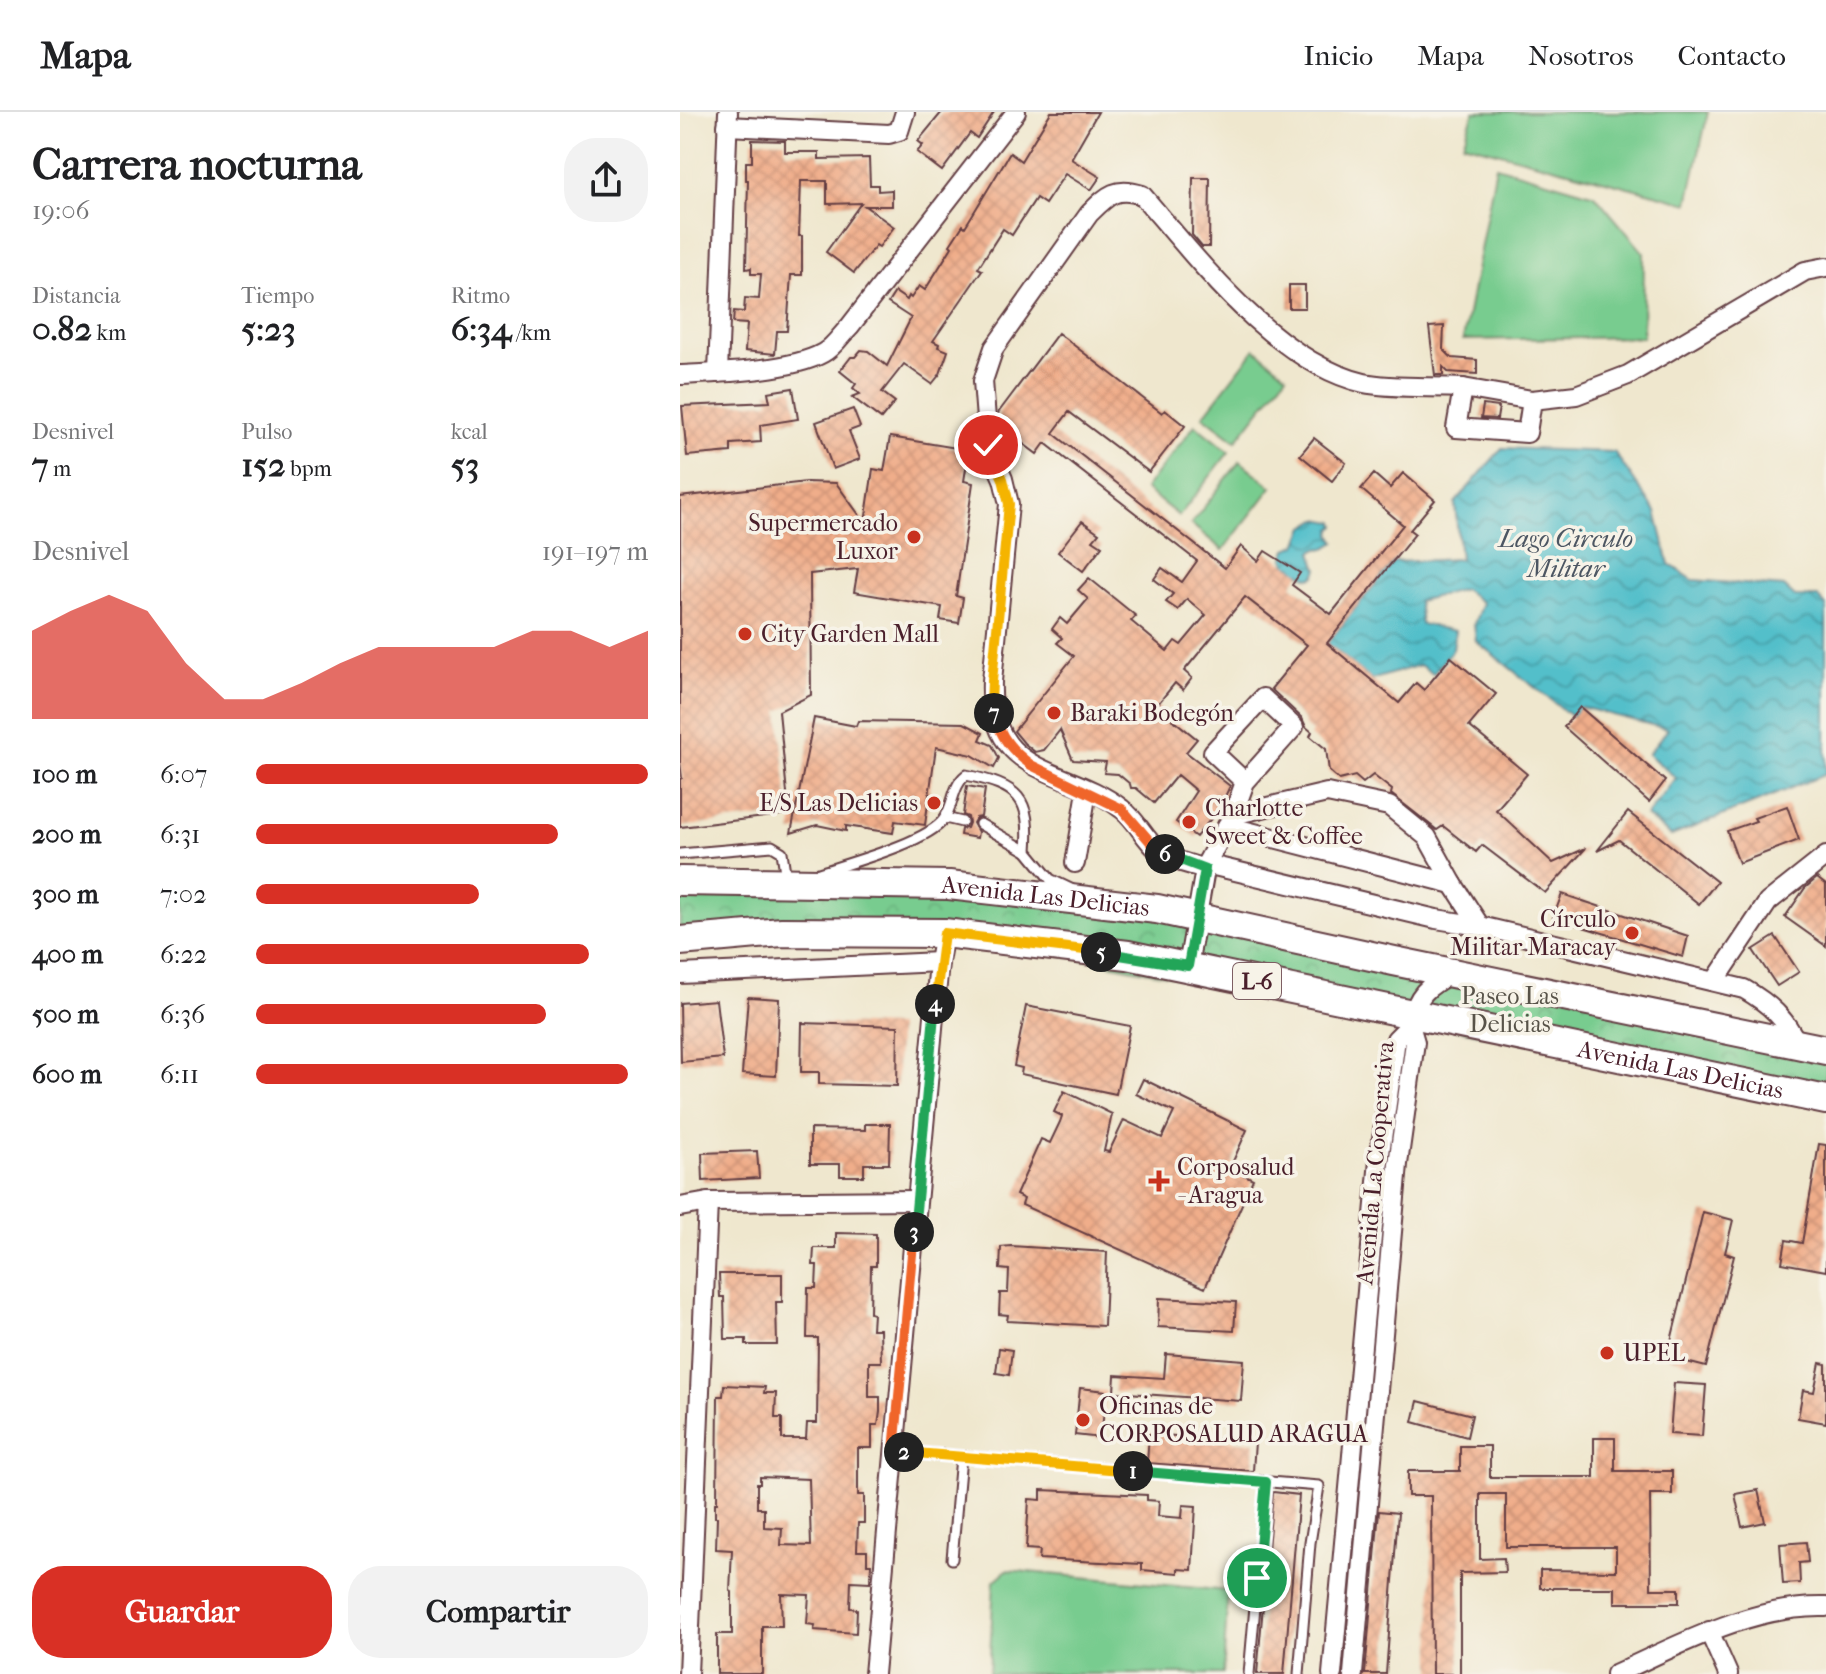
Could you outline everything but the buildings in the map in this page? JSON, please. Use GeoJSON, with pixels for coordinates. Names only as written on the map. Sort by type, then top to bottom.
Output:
{"type":"FeatureCollection","features":[{"type":"Feature","properties":{"kind":"main road","name":"Avenida Las Delicias"},"geometry":{"type":"LineString","coordinates":[[680,881],[949,885],[1157,909],[1826,1050]]}},
{"type":"Feature","properties":{"kind":"main road","name":"Avenida Las Delicias"},"geometry":{"type":"LineString","coordinates":[[680,941],[782,932],[944,933],[1128,955],[1826,1100]]}},
{"type":"Feature","properties":{"kind":"street"},"geometry":{"type":"LineString","coordinates":[[718,373],[727,119],[889,134],[899,131],[905,112]]}},
{"type":"Feature","properties":{"kind":"street"},"geometry":{"type":"LineString","coordinates":[[680,375],[792,363],[825,353],[850,326],[1016,112]]}},
{"type":"Feature","properties":{"kind":"street"},"geometry":{"type":"LineString","coordinates":[[1798,1045],[1788,1025],[1769,1003],[1744,989],[1480,926],[1436,919],[1206,867],[1161,852],[1122,809],[1031,765],[1018,755],[1004,741],[991,703],[1009,504],[1003,479],[988,445],[983,381],[994,348],[1089,214],[1107,196],[1126,189],[1142,195],[1269,333],[1320,367],[1365,383],[1463,388],[1532,400],[1576,395],[1628,375],[1805,271],[1826,267]]}},
{"type":"Feature","properties":{"kind":"street"},"geometry":{"type":"LineString","coordinates":[[1463,388],[1456,428],[1527,433],[1532,400]]}},
{"type":"Feature","properties":{"kind":"street"},"geometry":{"type":"LineString","coordinates":[[1188,966],[1206,867],[1245,782],[1294,727],[1263,698],[1213,752],[1245,782]]}},
{"type":"Feature","properties":{"kind":"street"},"geometry":{"type":"LineString","coordinates":[[1075,863],[1087,791]]}},
{"type":"Feature","properties":{"kind":"street"},"geometry":{"type":"LineString","coordinates":[[1230,820],[1327,793],[1389,806],[1427,837],[1480,926]]}},
{"type":"Feature","properties":{"kind":"street"},"geometry":{"type":"LineString","coordinates":[[1230,820],[1453,884]]}},
{"type":"Feature","properties":{"kind":"street"},"geometry":{"type":"LineString","coordinates":[[1715,981],[1768,902],[1826,856]]}},
{"type":"Feature","properties":{"kind":"street"},"geometry":{"type":"LineString","coordinates":[[874,1674],[944,933]]}},
{"type":"Feature","properties":{"kind":"street"},"geometry":{"type":"LineString","coordinates":[[1394,961],[1403,969],[1413,1013]]}},
{"type":"Feature","properties":{"kind":"street"},"geometry":{"type":"LineString","coordinates":[[680,974],[939,962]]}},
{"type":"Feature","properties":{"kind":"street"},"geometry":{"type":"LineString","coordinates":[[1413,1013],[1452,973]]}},
{"type":"Feature","properties":{"kind":"street","name":"Avenida La Cooperativa"},"geometry":{"type":"LineString","coordinates":[[1332,1674],[1379,1160],[1396,1039],[1413,1013]]}},
{"type":"Feature","properties":{"kind":"street","name":"Avenida La Cooperativa"},"geometry":{"type":"LineString","coordinates":[[1353,1674],[1398,1164],[1415,1042],[1413,1013]]}},
{"type":"Feature","properties":{"kind":"street"},"geometry":{"type":"LineString","coordinates":[[680,1207],[708,1202],[917,1200]]}},
{"type":"Feature","properties":{"kind":"street"},"geometry":{"type":"LineString","coordinates":[[688,1674],[688,1421],[708,1202]]}},
{"type":"Feature","properties":{"kind":"street"},"geometry":{"type":"LineString","coordinates":[[1615,1674],[1709,1631],[1778,1611],[1826,1607]]}},
{"type":"Feature","properties":{"kind":"street"},"geometry":{"type":"LineString","coordinates":[[1709,1631],[1728,1674]]}},
{"type":"Feature","properties":{"kind":"lane"},"geometry":{"type":"LineString","coordinates":[[680,854],[772,846],[782,852],[790,883],[926,835],[945,818],[959,780],[966,775],[989,780],[1017,794],[1025,804],[1029,829],[1027,851]]}},
{"type":"Feature","properties":{"kind":"lane"},"geometry":{"type":"LineString","coordinates":[[945,818],[962,822]]}},
{"type":"Feature","properties":{"kind":"lane"},"geometry":{"type":"LineString","coordinates":[[980,824],[1027,851],[1050,879],[1099,902]]}},
{"type":"Feature","properties":{"kind":"lane"},"geometry":{"type":"LineString","coordinates":[[894,1451],[1319,1486],[1310,1543],[1299,1674]]}},
{"type":"Feature","properties":{"kind":"lane"},"geometry":{"type":"LineString","coordinates":[[952,1559],[961,1457]]}},
{"type":"Feature","properties":{"kind":"lane"},"geometry":{"type":"LineString","coordinates":[[1249,1674],[1266,1482]]}},
{"type":"Feature","properties":{"kind":"green space"},"geometry":{"type":"Polygon","coordinates":[[[1474,112],[1708,112],[1688,203],[1463,143],[1474,112]]]}},
{"type":"Feature","properties":{"kind":"green space"},"geometry":{"type":"Polygon","coordinates":[[[1496,166],[1595,195],[1644,253],[1643,337],[1463,340],[1496,166]]]}},
{"type":"Feature","properties":{"kind":"green space"},"geometry":{"type":"Polygon","coordinates":[[[1255,349],[1287,375],[1236,441],[1203,416],[1255,349]]]}},
{"type":"Feature","properties":{"kind":"green space"},"geometry":{"type":"Polygon","coordinates":[[[1195,425],[1229,452],[1179,516],[1145,489],[1195,425]]]}},
{"type":"Feature","properties":{"kind":"green space"},"geometry":{"type":"Polygon","coordinates":[[[1240,461],[1272,487],[1223,550],[1191,524],[1240,461]]]}},
{"type":"Feature","properties":{"kind":"green space","name":"Paseo Las Delicias"},"geometry":{"type":"Polygon","coordinates":[[[680,881],[1157,909],[1826,1050],[1826,1099],[944,933],[680,941],[680,881]]]}},
{"type":"Feature","properties":{"kind":"green space"},"geometry":{"type":"Polygon","coordinates":[[[1007,1570],[1228,1591],[1223,1674],[989,1674],[994,1581],[1007,1570]]]}},
{"type":"Feature","properties":{"kind":"water","name":"Lago Circulo Militar"},"geometry":{"type":"Polygon","coordinates":[[[1502,448],[1614,452],[1656,512],[1669,564],[1693,580],[1784,587],[1795,597],[1818,597],[1826,606],[1826,774],[1671,836],[1646,816],[1676,778],[1648,754],[1668,729],[1581,707],[1572,717],[1476,641],[1474,624],[1482,603],[1464,589],[1418,601],[1421,624],[1455,631],[1453,649],[1433,674],[1420,665],[1371,680],[1327,643],[1393,562],[1460,559],[1455,503],[1502,448]]]}},
{"type":"Feature","properties":{"kind":"water"},"geometry":{"type":"Polygon","coordinates":[[[1318,519],[1335,522],[1331,534],[1336,542],[1312,552],[1318,569],[1315,576],[1310,578],[1292,566],[1288,567],[1284,558],[1287,549],[1297,545],[1305,527],[1318,519]]]}},
{"type":"Feature","properties":{"kind":"place","name":"Supermercado Luxor"},"geometry":{"type":"Point","coordinates":[914,537]}},
{"type":"Feature","properties":{"kind":"place","name":"City Garden Mall"},"geometry":{"type":"Point","coordinates":[745,634]}},
{"type":"Feature","properties":{"kind":"place","name":"Baraki Bodegón"},"geometry":{"type":"Point","coordinates":[1054,713]}},
{"type":"Feature","properties":{"kind":"place","name":"E/S Las Delicias"},"geometry":{"type":"Point","coordinates":[934,803]}},
{"type":"Feature","properties":{"kind":"place","name":"Charlotte Sweet & Coffee"},"geometry":{"type":"Point","coordinates":[1189,822]}},
{"type":"Feature","properties":{"kind":"place","name":"Círculo Militar Maracay"},"geometry":{"type":"Point","coordinates":[1632,933]}},
{"type":"Feature","properties":{"kind":"place","name":"Corposalud - Aragua"},"geometry":{"type":"Point","coordinates":[1159,1181]}},
{"type":"Feature","properties":{"kind":"place","name":"UPEL"},"geometry":{"type":"Point","coordinates":[1607,1353]}},
{"type":"Feature","properties":{"kind":"place","name":"Oficinas de CORPOSALUD ARAGUA"},"geometry":{"type":"Point","coordinates":[1083,1420]}},
{"type":"Feature","properties":{"kind":"route"},"geometry":{"type":"LineString","coordinates":[[988,445],[1003,479],[1009,504],[991,703],[1004,741],[1031,765],[1111,801],[1128,814],[1161,852],[1205,869],[1188,966],[1128,955],[944,933],[894,1451],[1266,1482],[1257,1578]]}}]}
